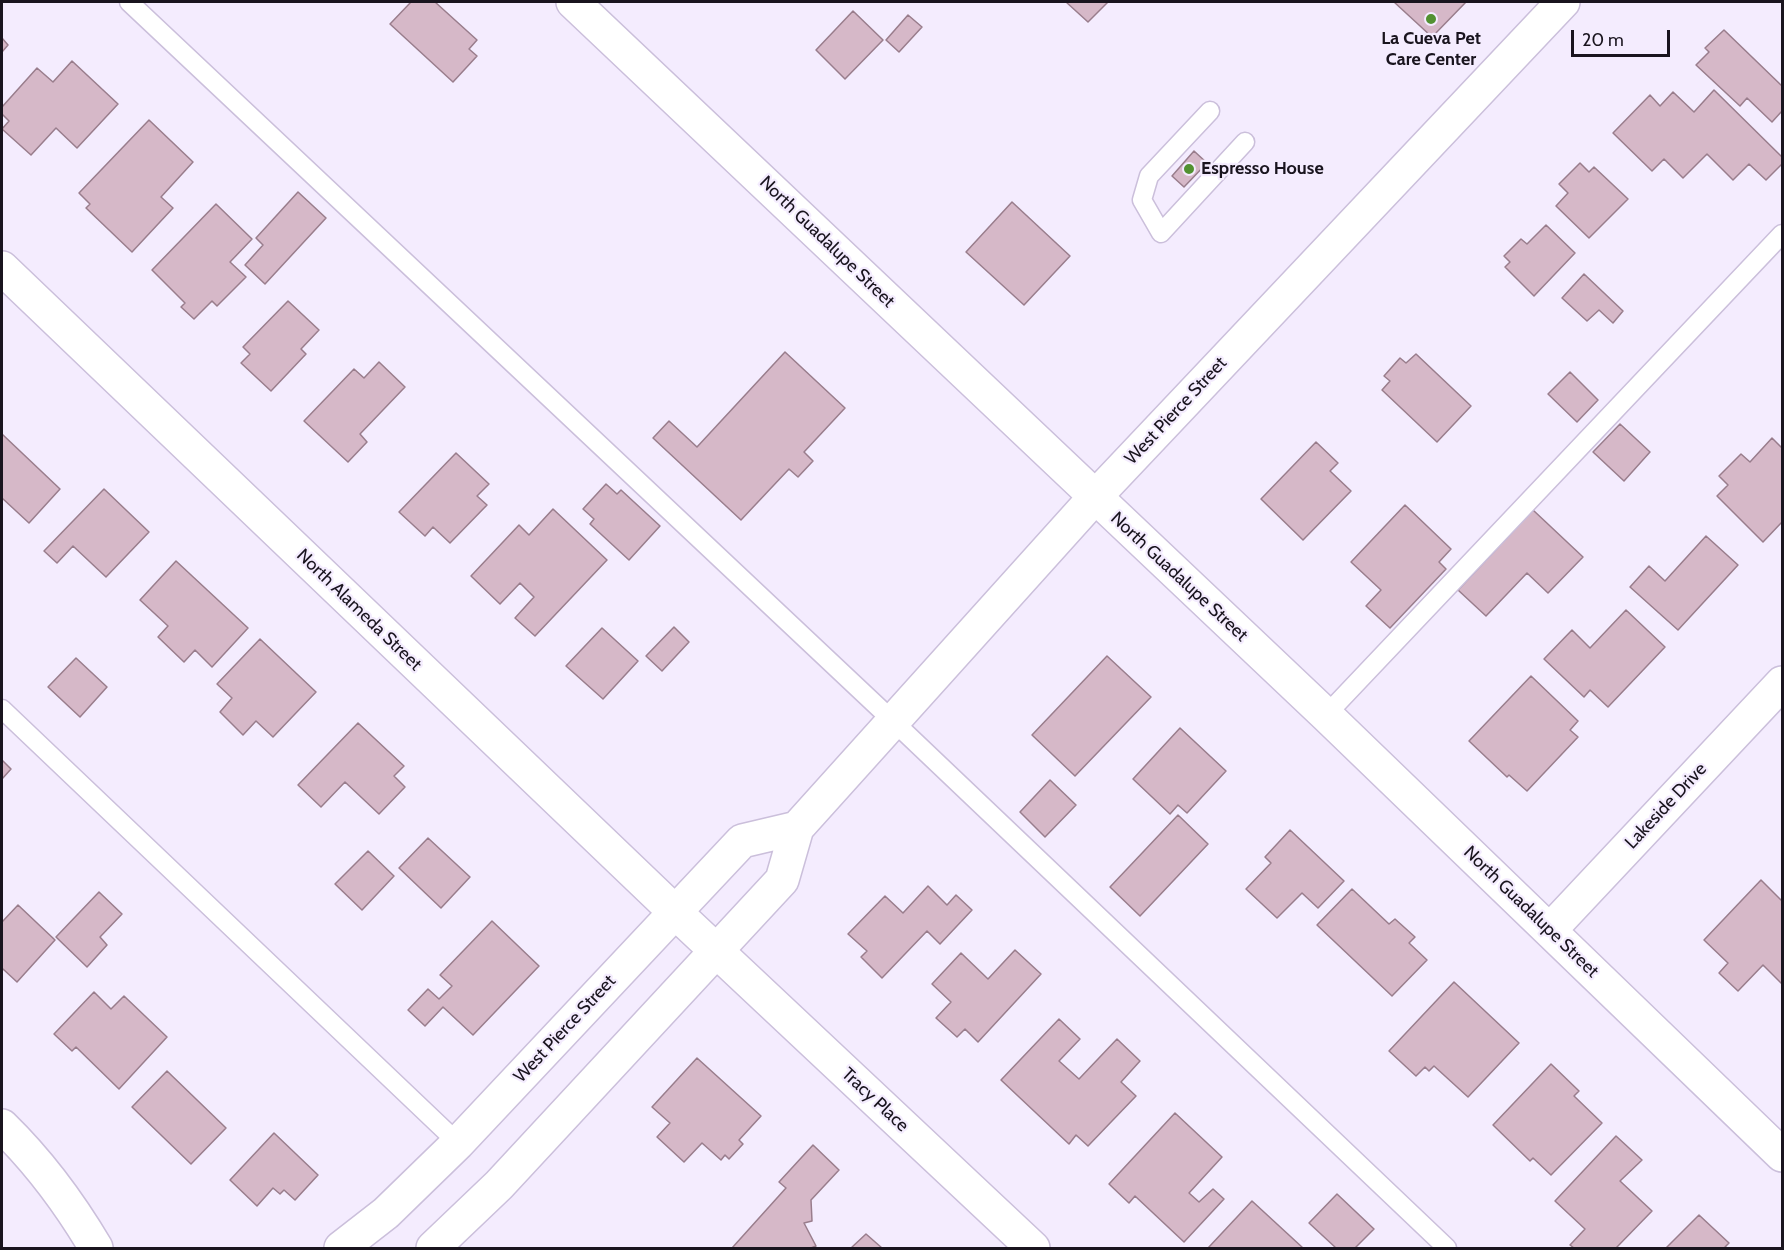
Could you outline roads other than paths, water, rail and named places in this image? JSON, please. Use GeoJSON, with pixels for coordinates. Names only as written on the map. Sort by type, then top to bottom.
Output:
{"type":"FeatureCollection","features":[{"type":"Feature","properties":{"kind":"main road","name":"North Guadalupe Street"},"geometry":{"type":"LineString","coordinates":[[573,2],[1326,715],[1782,1155]]}},
{"type":"Feature","properties":{"kind":"main road","name":"West Pierce Street"},"geometry":{"type":"LineString","coordinates":[[433,1248],[499,1185],[782,880],[796,828],[1095,497],[1563,2]]}},
{"type":"Feature","properties":{"kind":"main road","name":"North Alameda Street"},"geometry":{"type":"LineString","coordinates":[[2,268],[718,951]]}},
{"type":"Feature","properties":{"kind":"main road","name":"Lakeside Drive"},"geometry":{"type":"LineString","coordinates":[[1550,930],[1782,683]]}},
{"type":"Feature","properties":{"kind":"main road","name":"West Pierce Street"},"geometry":{"type":"LineString","coordinates":[[341,1248],[386,1213],[458,1143],[742,841],[796,828]]}},
{"type":"Feature","properties":{"kind":"main road","name":"Tracy Place"},"geometry":{"type":"LineString","coordinates":[[718,951],[1033,1248]]}},
{"type":"Feature","properties":{"kind":"main road"},"geometry":{"type":"LineString","coordinates":[[2,1126],[54,1184],[96,1248]]}},
{"type":"Feature","properties":{"kind":"lane"},"geometry":{"type":"LineString","coordinates":[[129,2],[893,721],[1447,1248]]}},
{"type":"Feature","properties":{"kind":"lane"},"geometry":{"type":"LineString","coordinates":[[1210,111],[1149,176],[1142,200],[1161,233],[1245,142]]}},
{"type":"Feature","properties":{"kind":"lane"},"geometry":{"type":"LineString","coordinates":[[1326,715],[1782,234]]}},
{"type":"Feature","properties":{"kind":"lane"},"geometry":{"type":"LineString","coordinates":[[2,710],[458,1143]]}},
{"type":"Feature","properties":{"kind":"place","name":"La Cueva Pet Care Center"},"geometry":{"type":"Point","coordinates":[1431,19]}},
{"type":"Feature","properties":{"kind":"place","name":"Espresso House"},"geometry":{"type":"Point","coordinates":[1189,169]}}]}
